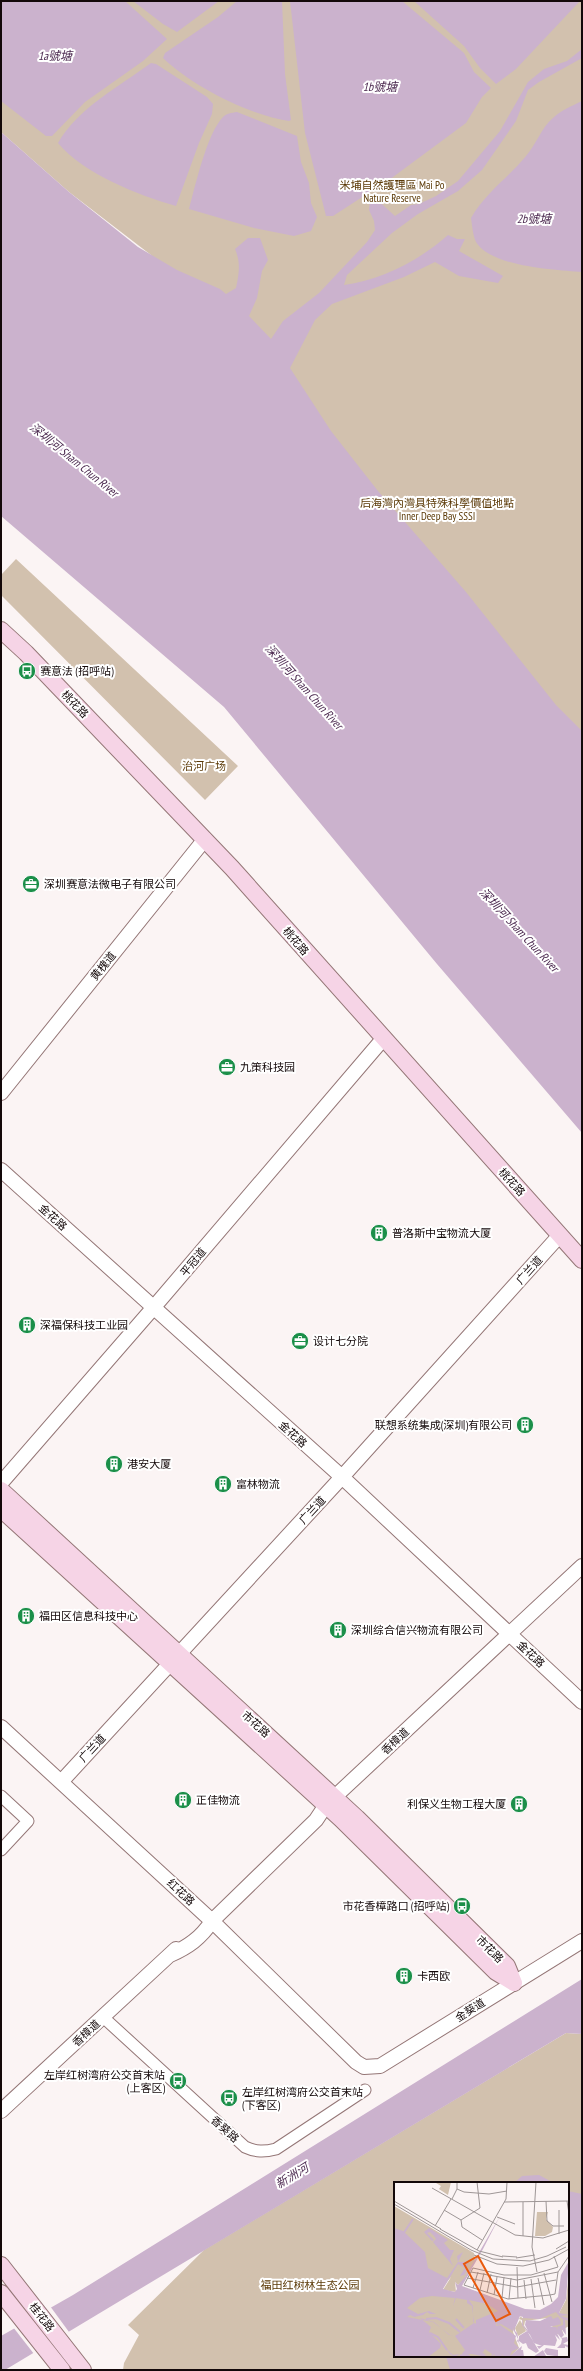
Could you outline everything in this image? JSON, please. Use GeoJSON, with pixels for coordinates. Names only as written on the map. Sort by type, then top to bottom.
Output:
{"type":"FeatureCollection","features":[{"type":"Feature","properties":{"kind":"main road","name":"桃花路"},"geometry":{"type":"LineString","coordinates":[[1,630],[26,653],[205,839],[582,1260]]}},
{"type":"Feature","properties":{"kind":"main road","name":"市花路"},"geometry":{"type":"LineString","coordinates":[[1,1490],[175,1658],[507,1966],[514,1983]]}},
{"type":"Feature","properties":{"kind":"main road","name":"市花路"},"geometry":{"type":"LineString","coordinates":[[1,1508],[175,1658]]}},
{"type":"Feature","properties":{"kind":"main road","name":"桂花路"},"geometry":{"type":"LineString","coordinates":[[1,2265],[83,2370]]}},
{"type":"Feature","properties":{"kind":"main road","name":"桂花路"},"geometry":{"type":"LineString","coordinates":[[1,2293],[62,2370]]}},
{"type":"Feature","properties":{"kind":"street","name":"黄槐道"},"geometry":{"type":"LineString","coordinates":[[1,1092],[205,839]]}},
{"type":"Feature","properties":{"kind":"street","name":"平冠道"},"geometry":{"type":"LineString","coordinates":[[1,1483],[383,1039]]}},
{"type":"Feature","properties":{"kind":"street","name":"金花路"},"geometry":{"type":"LineString","coordinates":[[1,1170],[342,1478],[510,1633],[582,1702]]}},
{"type":"Feature","properties":{"kind":"street","name":"广兰道"},"geometry":{"type":"LineString","coordinates":[[61,1782],[342,1478],[560,1235]]}},
{"type":"Feature","properties":{"kind":"street","name":"香樟道"},"geometry":{"type":"LineString","coordinates":[[1,2111],[170,1955],[200,1925],[212,1921],[316,1820],[330,1801],[582,1566]]}},
{"type":"Feature","properties":{"kind":"street","name":"红花路"},"geometry":{"type":"LineString","coordinates":[[1,1727],[212,1921],[356,2062]]}},
{"type":"Feature","properties":{"kind":"street"},"geometry":{"type":"LineString","coordinates":[[1,1796],[28,1821],[1,1850]]}},
{"type":"Feature","properties":{"kind":"street","name":"金葵道"},"geometry":{"type":"LineString","coordinates":[[356,2062],[364,2067],[380,2066],[582,1941]]}},
{"type":"Feature","properties":{"kind":"street","name":"香葵路"},"geometry":{"type":"LineString","coordinates":[[103,2017],[245,2147],[255,2151],[266,2152],[276,2149],[365,2090]]}},
{"type":"Feature","properties":{"kind":"green space","name":"米埔自然護理區 Mai Po Nature Reserve"},"geometry":{"type":"Polygon","coordinates":[[[1,1],[582,1],[582,843],[151,255],[69,192],[1,132],[1,1]]]}},
{"type":"Feature","properties":{"kind":"green space","name":"治河广场"},"geometry":{"type":"Polygon","coordinates":[[[16,559],[238,766],[205,800],[1,595],[1,575],[16,559]]]}},
{"type":"Feature","properties":{"kind":"green space","name":"福田红树林生态公园"},"geometry":{"type":"Polygon","coordinates":[[[566,2033],[582,2034],[582,2370],[123,2370],[124,2363],[139,2335],[128,2325],[204,2250],[566,2033]]]}},
{"type":"Feature","properties":{"kind":"water","name":"1a號塘"},"geometry":{"type":"Polygon","coordinates":[[[1,1],[125,1],[167,39],[143,61],[85,102],[52,136],[46,136],[1,101],[1,1]]]}},
{"type":"Feature","properties":{"kind":"water"},"geometry":{"type":"Polygon","coordinates":[[[133,1],[219,1],[177,32],[163,24],[133,1]]]}},
{"type":"Feature","properties":{"kind":"water"},"geometry":{"type":"Polygon","coordinates":[[[237,1],[282,1],[285,74],[291,120],[289,121],[257,113],[222,98],[189,79],[163,58],[165,53],[218,17],[237,1]]]}},
{"type":"Feature","properties":{"kind":"water","name":"1b號塘"},"geometry":{"type":"Polygon","coordinates":[[[290,1],[402,1],[464,53],[474,72],[491,88],[482,97],[466,123],[393,177],[333,216],[326,216],[305,133],[290,1]]]}},
{"type":"Feature","properties":{"kind":"water"},"geometry":{"type":"Polygon","coordinates":[[[414,1],[580,1],[516,69],[496,84],[480,68],[464,46],[414,1]]]}},
{"type":"Feature","properties":{"kind":"water","name":"深圳河 Sham Chun River"},"geometry":{"type":"Polygon","coordinates":[[[582,49],[582,58],[539,82],[528,90],[516,121],[482,170],[458,191],[418,214],[392,233],[347,275],[344,285],[372,279],[400,268],[425,253],[448,235],[457,239],[465,239],[459,251],[503,276],[498,283],[459,276],[435,262],[404,277],[332,304],[315,320],[290,368],[331,431],[378,491],[466,592],[556,705],[582,731],[582,1133],[437,964],[224,707],[1,516],[1,132],[69,192],[138,247],[177,270],[220,289],[226,294],[236,288],[238,278],[239,268],[235,249],[248,238],[260,238],[268,260],[262,271],[257,298],[249,316],[271,339],[283,321],[319,293],[367,242],[375,230],[374,221],[369,210],[370,200],[375,198],[395,216],[411,205],[419,204],[436,196],[458,181],[500,131],[528,82],[544,69],[567,61],[582,49]]]}},
{"type":"Feature","properties":{"kind":"water"},"geometry":{"type":"Polygon","coordinates":[[[151,63],[156,64],[207,97],[213,104],[212,114],[199,143],[176,206],[145,196],[97,174],[69,154],[58,143],[66,130],[88,108],[151,63]]]}},
{"type":"Feature","properties":{"kind":"water","name":"2b號塘"},"geometry":{"type":"Polygon","coordinates":[[[582,101],[582,272],[525,266],[495,257],[484,250],[476,242],[471,218],[490,193],[526,156],[549,122],[556,115],[567,108],[582,101]]]}},
{"type":"Feature","properties":{"kind":"water"},"geometry":{"type":"Polygon","coordinates":[[[237,112],[297,136],[301,162],[309,183],[311,203],[317,217],[311,231],[294,236],[254,228],[189,209],[202,161],[212,135],[223,117],[237,112]]]}},
{"type":"Feature","properties":{"kind":"water","name":"新洲河"},"geometry":{"type":"Polygon","coordinates":[[[582,1979],[582,2034],[566,2033],[5,2370],[1,2370],[1,2336],[73,2295],[582,1979]]]}},
{"type":"Feature","properties":{"kind":"water"},"geometry":{"type":"Polygon","coordinates":[[[539,2175],[552,2182],[515,2182],[522,2176],[539,2175]]]}},
{"type":"Feature","properties":{"kind":"water"},"geometry":{"type":"Polygon","coordinates":[[[569,2191],[582,2194],[582,2370],[450,2370],[446,2357],[569,2357],[569,2191]]]}},
{"type":"Feature","properties":{"kind":"pier"},"geometry":{"type":"Polygon","coordinates":[[[50,2306],[69,2332],[34,2354],[13,2327],[50,2306]]]}},
{"type":"Feature","properties":{"kind":"place","name":"赛意法 (招呼站)"},"geometry":{"type":"Point","coordinates":[27,671]}},
{"type":"Feature","properties":{"kind":"place","name":"深圳赛意法微电子有限公司"},"geometry":{"type":"Point","coordinates":[31,884]}},
{"type":"Feature","properties":{"kind":"place","name":"九策科技园"},"geometry":{"type":"Point","coordinates":[227,1067]}},
{"type":"Feature","properties":{"kind":"place","name":"普洛斯中宝物流大厦"},"geometry":{"type":"Point","coordinates":[379,1233]}},
{"type":"Feature","properties":{"kind":"place","name":"深福保科技工业园"},"geometry":{"type":"Point","coordinates":[27,1325]}},
{"type":"Feature","properties":{"kind":"place","name":"设计七分院"},"geometry":{"type":"Point","coordinates":[300,1341]}},
{"type":"Feature","properties":{"kind":"place","name":"联想系统集成(深圳)有限公司"},"geometry":{"type":"Point","coordinates":[525,1425]}},
{"type":"Feature","properties":{"kind":"place","name":"港安大厦"},"geometry":{"type":"Point","coordinates":[114,1464]}},
{"type":"Feature","properties":{"kind":"place","name":"富林物流"},"geometry":{"type":"Point","coordinates":[223,1484]}},
{"type":"Feature","properties":{"kind":"place","name":"福田区信息科技中心"},"geometry":{"type":"Point","coordinates":[26,1616]}},
{"type":"Feature","properties":{"kind":"place","name":"深圳综合信兴物流有限公司"},"geometry":{"type":"Point","coordinates":[338,1630]}},
{"type":"Feature","properties":{"kind":"place","name":"正佳物流"},"geometry":{"type":"Point","coordinates":[183,1800]}},
{"type":"Feature","properties":{"kind":"place","name":"利保义生物工程大厦"},"geometry":{"type":"Point","coordinates":[519,1804]}},
{"type":"Feature","properties":{"kind":"place","name":"市花香樟路口 (招呼站)"},"geometry":{"type":"Point","coordinates":[462,1906]}},
{"type":"Feature","properties":{"kind":"place","name":"卡西欧"},"geometry":{"type":"Point","coordinates":[404,1976]}},
{"type":"Feature","properties":{"kind":"place","name":"左岸红树湾府公交首末站 (上客区)"},"geometry":{"type":"Point","coordinates":[178,2081]}},
{"type":"Feature","properties":{"kind":"place","name":"左岸红树湾府公交首末站 (下客区)"},"geometry":{"type":"Point","coordinates":[229,2098]}},
{"type":"Feature","properties":{"kind":"park label","name":"后海灣內灣具特殊科學價值地點 Inner Deep Bay SSSI"},"geometry":{"type":"Point","coordinates":[437,509]}}]}
